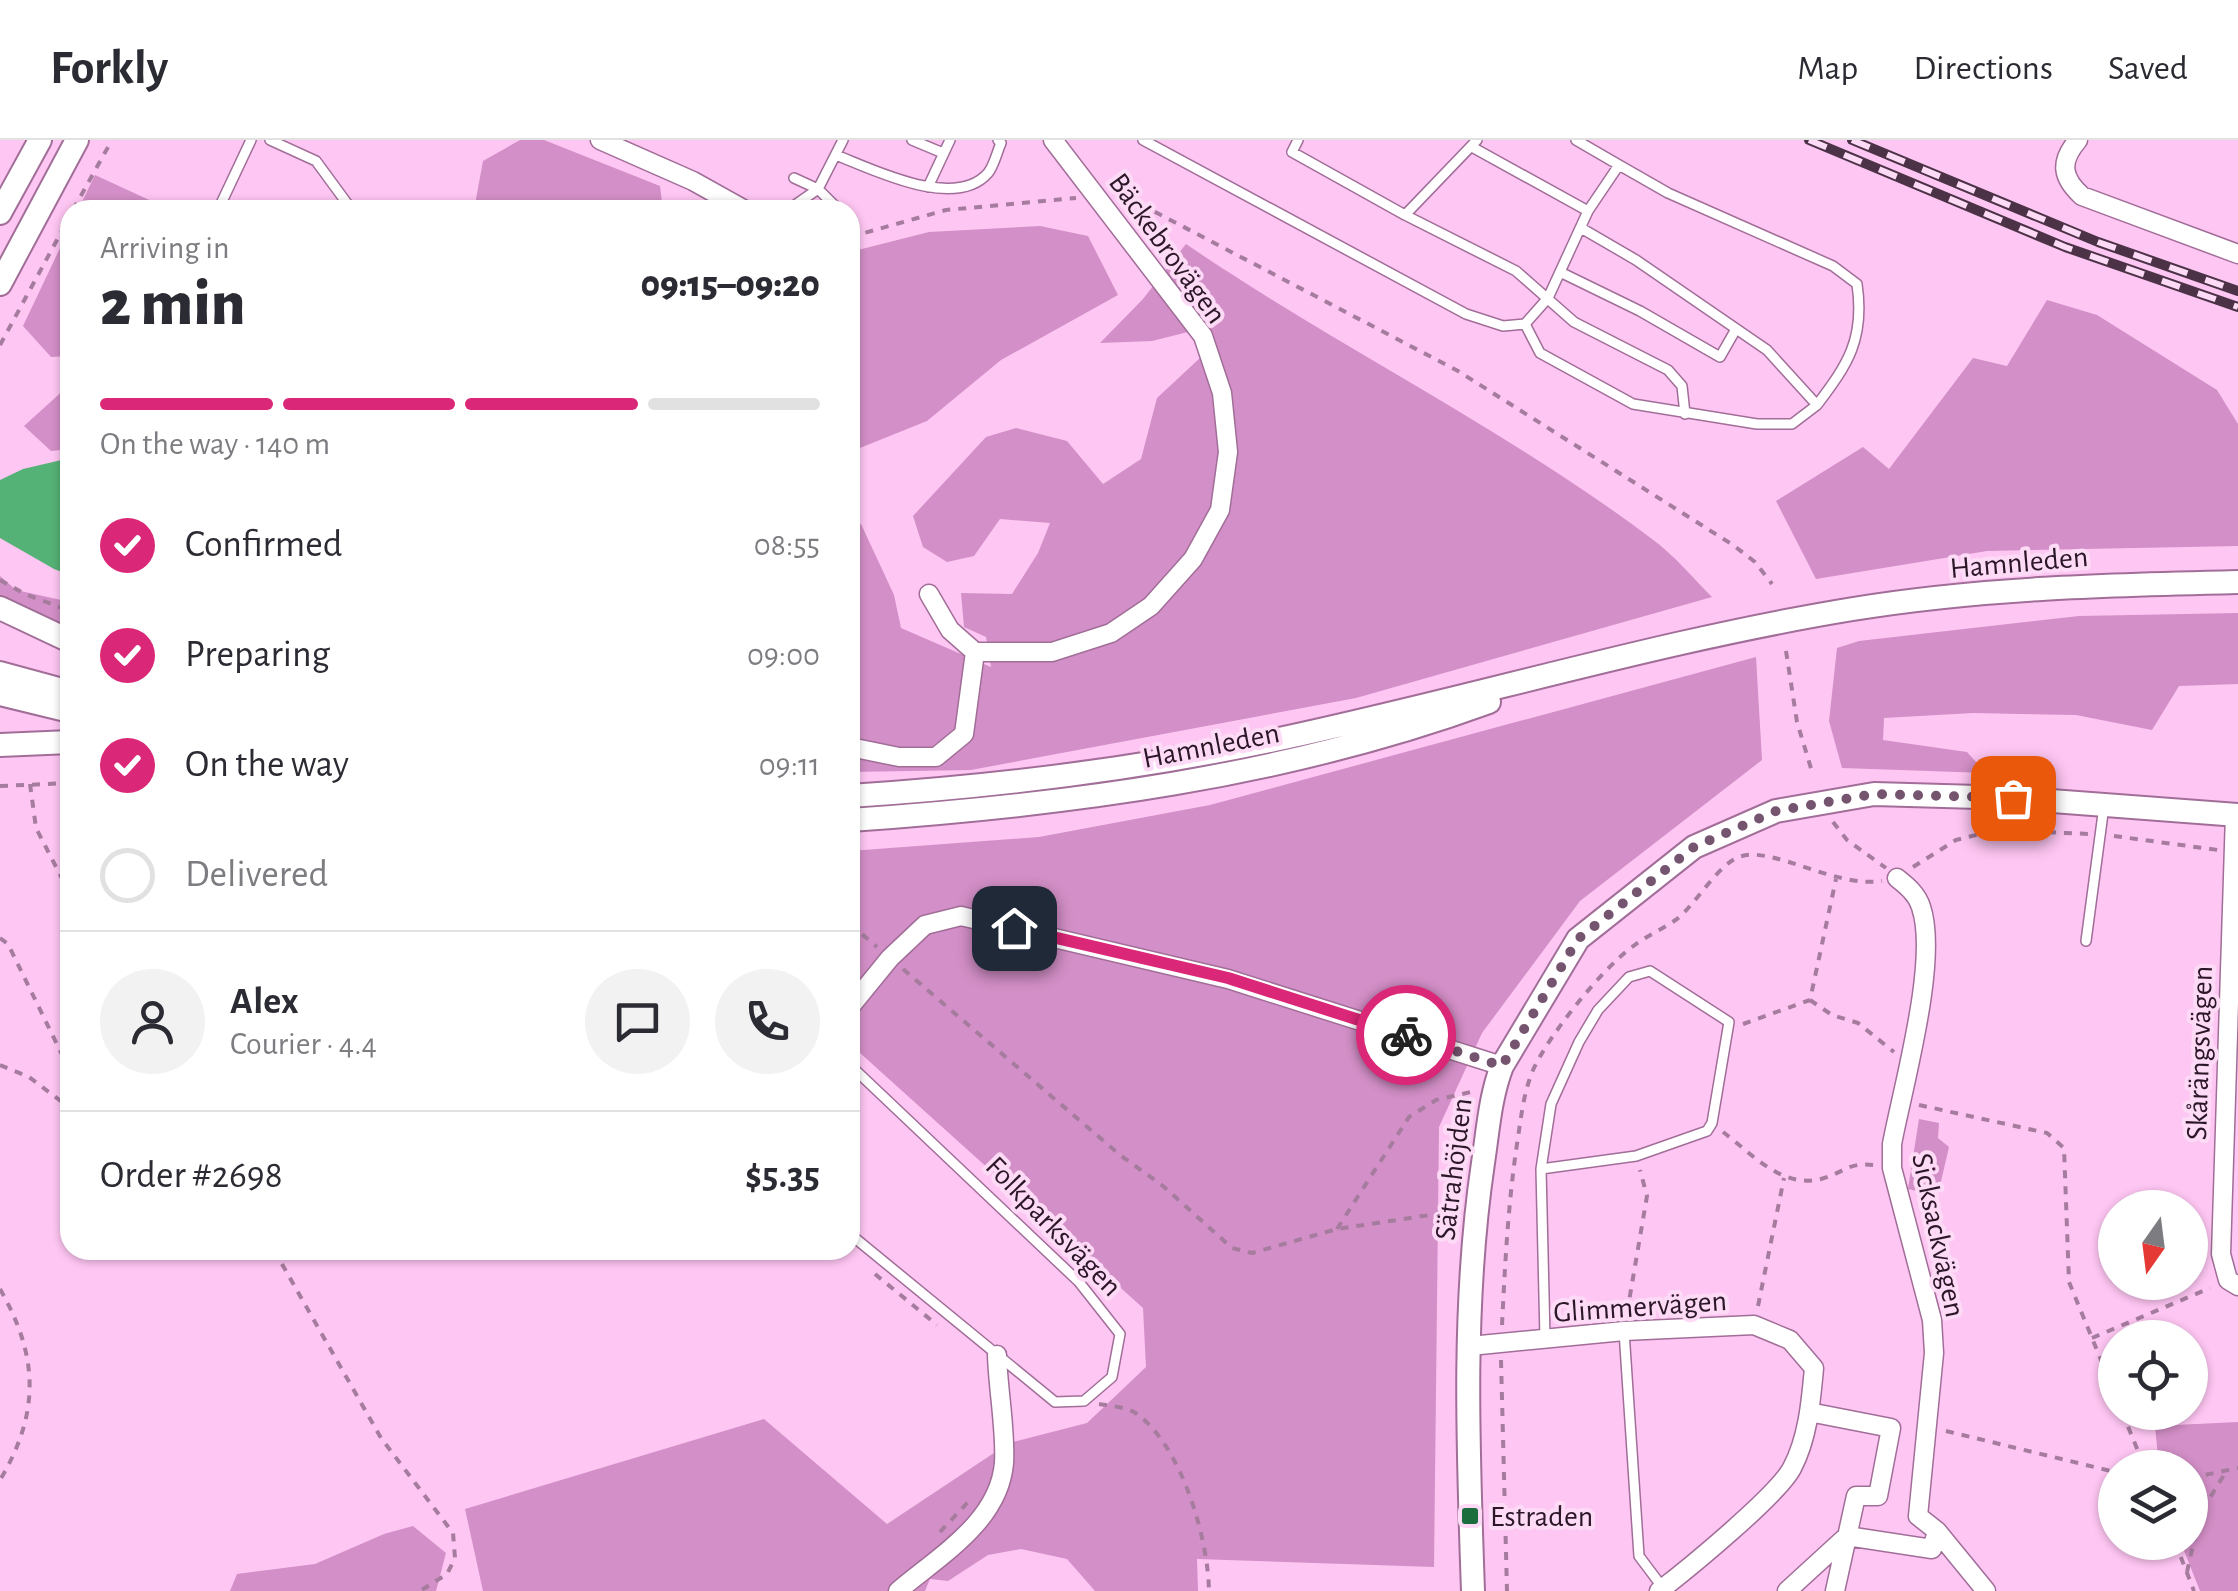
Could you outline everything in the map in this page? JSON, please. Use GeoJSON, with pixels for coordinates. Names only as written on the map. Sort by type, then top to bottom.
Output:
{"type":"FeatureCollection","features":[{"type":"Feature","properties":{"kind":"main road"},"geometry":{"type":"LineString","coordinates":[[0,213],[40,140]]}},
{"type":"Feature","properties":{"kind":"main road"},"geometry":{"type":"LineString","coordinates":[[0,284],[76,140]]}},
{"type":"Feature","properties":{"kind":"main road","name":"Hamnleden"},"geometry":{"type":"LineString","coordinates":[[860,795],[1064,777],[1179,758],[1747,628],[1856,608],[2039,587],[2238,582]]}},
{"type":"Feature","properties":{"kind":"main road"},"geometry":{"type":"LineString","coordinates":[[0,608],[60,636]]}},
{"type":"Feature","properties":{"kind":"main road","name":"Hamnleden"},"geometry":{"type":"LineString","coordinates":[[860,819],[1069,800],[1276,764],[1370,743],[1572,671]]}},
{"type":"Feature","properties":{"kind":"main road"},"geometry":{"type":"LineString","coordinates":[[0,673],[60,689]]}},
{"type":"Feature","properties":{"kind":"main road"},"geometry":{"type":"LineString","coordinates":[[0,694],[60,709]]}},
{"type":"Feature","properties":{"kind":"main road"},"geometry":{"type":"LineString","coordinates":[[0,745],[60,742]]}},
{"type":"Feature","properties":{"kind":"main road","name":"Sätrahöjden"},"geometry":{"type":"LineString","coordinates":[[1473,1591],[1473,1246],[1498,1076],[1578,939],[1694,847],[1776,811],[1874,794],[1994,797],[2236,814]]}},
{"type":"Feature","properties":{"kind":"street"},"geometry":{"type":"LineString","coordinates":[[600,140],[693,180],[728,200]]}},
{"type":"Feature","properties":{"kind":"street","name":"Bäckebrovägen"},"geometry":{"type":"LineString","coordinates":[[975,652],[1052,652],[1111,633],[1151,606],[1193,559],[1220,510],[1228,452],[1222,392],[1203,336],[1053,140]]}},
{"type":"Feature","properties":{"kind":"street"},"geometry":{"type":"LineString","coordinates":[[2078,140],[2063,164],[2066,182],[2082,196],[2238,254]]}},
{"type":"Feature","properties":{"kind":"street"},"geometry":{"type":"LineString","coordinates":[[860,750],[899,758],[936,757],[964,734],[975,652],[950,630],[929,594]]}},
{"type":"Feature","properties":{"kind":"street","name":"Skårängsvägen"},"geometry":{"type":"LineString","coordinates":[[2233,1283],[2221,1254],[2233,1048],[2232,851],[2236,814]]}},
{"type":"Feature","properties":{"kind":"street","name":"Sicksackvägen"},"geometry":{"type":"LineString","coordinates":[[1897,878],[1912,890],[1921,907],[1926,937],[1925,974],[1892,1144],[1892,1168],[1932,1320],[1934,1353],[1918,1516],[1937,1532],[1986,1591]]}},
{"type":"Feature","properties":{"kind":"street"},"geometry":{"type":"LineString","coordinates":[[860,995],[924,925],[961,916],[1228,978],[1498,1076]]}},
{"type":"Feature","properties":{"kind":"street","name":"Glimmervägen"},"geometry":{"type":"LineString","coordinates":[[1470,1346],[1624,1331],[1754,1325],[1790,1340],[1814,1368],[1808,1412],[1791,1471],[1753,1510],[1661,1590]]}},
{"type":"Feature","properties":{"kind":"street"},"geometry":{"type":"LineString","coordinates":[[898,1591],[938,1562],[963,1536],[990,1506],[1001,1482],[1004,1459],[996,1355]]}},
{"type":"Feature","properties":{"kind":"street"},"geometry":{"type":"LineString","coordinates":[[1808,1412],[1926,1432]]}},
{"type":"Feature","properties":{"kind":"street"},"geometry":{"type":"LineString","coordinates":[[1836,1591],[1856,1496],[1878,1496],[1891,1428]]}},
{"type":"Feature","properties":{"kind":"street"},"geometry":{"type":"LineString","coordinates":[[1847,1536],[1932,1549],[1937,1532]]}},
{"type":"Feature","properties":{"kind":"street"},"geometry":{"type":"LineString","coordinates":[[1788,1591],[1847,1536]]}},
{"type":"Feature","properties":{"kind":"lane"},"geometry":{"type":"LineString","coordinates":[[223,200],[252,140]]}},
{"type":"Feature","properties":{"kind":"lane"},"geometry":{"type":"LineString","coordinates":[[270,140],[316,161],[345,200]]}},
{"type":"Feature","properties":{"kind":"lane"},"geometry":{"type":"LineString","coordinates":[[803,200],[818,190],[843,140]]}},
{"type":"Feature","properties":{"kind":"lane"},"geometry":{"type":"LineString","coordinates":[[912,140],[943,153]]}},
{"type":"Feature","properties":{"kind":"lane"},"geometry":{"type":"LineString","coordinates":[[928,187],[950,140]]}},
{"type":"Feature","properties":{"kind":"lane"},"geometry":{"type":"LineString","coordinates":[[836,155],[906,183],[963,187],[988,174],[998,140]]}},
{"type":"Feature","properties":{"kind":"lane"},"geometry":{"type":"LineString","coordinates":[[1142,140],[1466,314],[1503,326],[1525,324],[1548,298],[1588,211],[1618,166]]}},
{"type":"Feature","properties":{"kind":"lane"},"geometry":{"type":"LineString","coordinates":[[1298,140],[1292,152],[1516,271],[1574,322],[1668,370],[1682,386],[1686,414]]}},
{"type":"Feature","properties":{"kind":"lane"},"geometry":{"type":"LineString","coordinates":[[1525,324],[1540,353],[1607,393],[1633,404],[1757,424],[1792,424],[1816,405],[1848,363],[1860,308],[1857,284],[1833,266],[1668,192],[1576,140]]}},
{"type":"Feature","properties":{"kind":"lane"},"geometry":{"type":"LineString","coordinates":[[1406,215],[1474,144],[1588,211]]}},
{"type":"Feature","properties":{"kind":"lane"},"geometry":{"type":"LineString","coordinates":[[794,178],[828,200]]}},
{"type":"Feature","properties":{"kind":"lane"},"geometry":{"type":"LineString","coordinates":[[1580,228],[1636,260],[1767,350],[1816,405]]}},
{"type":"Feature","properties":{"kind":"lane"},"geometry":{"type":"LineString","coordinates":[[1560,272],[1640,310],[1720,357],[1736,329]]}},
{"type":"Feature","properties":{"kind":"lane"},"geometry":{"type":"LineString","coordinates":[[2086,940],[2104,806]]}},
{"type":"Feature","properties":{"kind":"lane"},"geometry":{"type":"LineString","coordinates":[[1541,1169],[1636,1156],[1708,1131],[1729,1022],[1650,971],[1629,977],[1598,1010],[1551,1104],[1541,1169],[1545,1341]]}},
{"type":"Feature","properties":{"kind":"lane","name":"Folkparksvägen"},"geometry":{"type":"LineString","coordinates":[[860,1075],[1078,1282],[1120,1334],[1112,1377],[1084,1401]]}},
{"type":"Feature","properties":{"kind":"lane"},"geometry":{"type":"LineString","coordinates":[[860,1242],[1055,1402],[1084,1401]]}},
{"type":"Feature","properties":{"kind":"lane"},"geometry":{"type":"LineString","coordinates":[[1624,1331],[1638,1556],[1661,1590]]}},
{"type":"Feature","properties":{"kind":"path"},"geometry":{"type":"LineString","coordinates":[[79,200],[112,140]]}},
{"type":"Feature","properties":{"kind":"path"},"geometry":{"type":"LineString","coordinates":[[860,233],[946,210],[1096,196],[1140,204],[1458,372],[1733,545],[1755,562],[1772,584]]}},
{"type":"Feature","properties":{"kind":"path"},"geometry":{"type":"LineString","coordinates":[[0,346],[60,235]]}},
{"type":"Feature","properties":{"kind":"path"},"geometry":{"type":"LineString","coordinates":[[0,580],[60,607]]}},
{"type":"Feature","properties":{"kind":"path"},"geometry":{"type":"LineString","coordinates":[[1786,652],[1797,722],[1814,775]]}},
{"type":"Feature","properties":{"kind":"path"},"geometry":{"type":"LineString","coordinates":[[0,786],[60,783]]}},
{"type":"Feature","properties":{"kind":"path"},"geometry":{"type":"LineString","coordinates":[[30,784],[36,828],[60,875]]}},
{"type":"Feature","properties":{"kind":"path"},"geometry":{"type":"LineString","coordinates":[[1832,820],[1846,840],[1897,878]]}},
{"type":"Feature","properties":{"kind":"path"},"geometry":{"type":"LineString","coordinates":[[1506,1591],[1501,1344],[1506,1234],[1523,1103],[1535,1067],[1590,987],[1632,947],[1676,920],[1726,865],[1742,856],[1764,856],[1836,879],[1875,882],[1897,878],[1956,840],[1996,830],[2100,834],[2232,851]]}},
{"type":"Feature","properties":{"kind":"path"},"geometry":{"type":"LineString","coordinates":[[1810,1000],[1836,879]]}},
{"type":"Feature","properties":{"kind":"path"},"geometry":{"type":"LineString","coordinates":[[860,932],[1232,1248],[1252,1253],[1338,1229],[1450,1212]]}},
{"type":"Feature","properties":{"kind":"path"},"geometry":{"type":"LineString","coordinates":[[0,938],[8,944],[60,1051]]}},
{"type":"Feature","properties":{"kind":"path"},"geometry":{"type":"LineString","coordinates":[[1810,1000],[1832,1014],[1858,1023],[1908,1064]]}},
{"type":"Feature","properties":{"kind":"path"},"geometry":{"type":"LineString","coordinates":[[1730,1028],[1810,1000]]}},
{"type":"Feature","properties":{"kind":"path"},"geometry":{"type":"LineString","coordinates":[[0,1065],[29,1077],[60,1100]]}},
{"type":"Feature","properties":{"kind":"path"},"geometry":{"type":"LineString","coordinates":[[1338,1229],[1409,1118],[1436,1100],[1498,1076]]}},
{"type":"Feature","properties":{"kind":"path"},"geometry":{"type":"LineString","coordinates":[[1900,1100],[2047,1133],[2064,1148],[2069,1282],[2098,1353]]}},
{"type":"Feature","properties":{"kind":"path"},"geometry":{"type":"LineString","coordinates":[[1712,1122],[1784,1178],[1820,1180],[1854,1163],[1892,1168]]}},
{"type":"Feature","properties":{"kind":"path"},"geometry":{"type":"LineString","coordinates":[[1624,1331],[1646,1196],[1636,1156]]}},
{"type":"Feature","properties":{"kind":"path"},"geometry":{"type":"LineString","coordinates":[[1754,1325],[1784,1178]]}},
{"type":"Feature","properties":{"kind":"path"},"geometry":{"type":"LineString","coordinates":[[280,1260],[382,1438],[453,1533],[455,1558],[447,1574],[420,1591]]}},
{"type":"Feature","properties":{"kind":"path"},"geometry":{"type":"LineString","coordinates":[[874,1274],[946,1333]]}},
{"type":"Feature","properties":{"kind":"path"},"geometry":{"type":"LineString","coordinates":[[2092,1338],[2233,1283]]}},
{"type":"Feature","properties":{"kind":"path"},"geometry":{"type":"LineString","coordinates":[[0,1289],[24,1337],[31,1390],[22,1441],[0,1480]]}},
{"type":"Feature","properties":{"kind":"path"},"geometry":{"type":"LineString","coordinates":[[1084,1401],[1135,1412],[1173,1460],[1204,1538],[1209,1591]]}},
{"type":"Feature","properties":{"kind":"path"},"geometry":{"type":"LineString","coordinates":[[1926,1432],[2098,1468]]}},
{"type":"Feature","properties":{"kind":"path"},"geometry":{"type":"LineString","coordinates":[[2208,1474],[2238,1468]]}},
{"type":"Feature","properties":{"kind":"path"},"geometry":{"type":"LineString","coordinates":[[2187,1572],[2200,1514],[2227,1470]]}},
{"type":"Feature","properties":{"kind":"path"},"geometry":{"type":"LineString","coordinates":[[940,1531],[978,1492]]}},
{"type":"Feature","properties":{"kind":"path"},"geometry":{"type":"LineString","coordinates":[[2182,1560],[2194,1591]]}},
{"type":"Feature","properties":{"kind":"shaded area"},"geometry":{"type":"Polygon","coordinates":[[[520,140],[544,140],[660,186],[662,200],[476,200],[483,161],[520,140]]]}},
{"type":"Feature","properties":{"kind":"shaded area"},"geometry":{"type":"Polygon","coordinates":[[[95,175],[149,200],[83,200],[95,175]]]}},
{"type":"Feature","properties":{"kind":"shaded area"},"geometry":{"type":"Polygon","coordinates":[[[1040,226],[1088,236],[1118,295],[1001,360],[927,421],[860,448],[860,249],[929,232],[1040,226]]]}},
{"type":"Feature","properties":{"kind":"shaded area"},"geometry":{"type":"Polygon","coordinates":[[[1186,244],[1596,499],[1660,545],[1712,597],[1356,698],[971,770],[860,772],[860,523],[894,595],[901,628],[991,667],[986,637],[964,627],[961,593],[1012,594],[1038,553],[1050,523],[1000,519],[974,556],[947,562],[923,547],[913,516],[986,437],[1016,428],[1067,441],[1103,484],[1141,459],[1157,398],[1215,344],[1204,328],[1152,341],[1100,343],[1143,299],[1186,244]]]}},
{"type":"Feature","properties":{"kind":"shaded area"},"geometry":{"type":"Polygon","coordinates":[[[60,248],[60,357],[51,357],[23,326],[60,248]]]}},
{"type":"Feature","properties":{"kind":"shaded area"},"geometry":{"type":"Polygon","coordinates":[[[2047,300],[2097,315],[2217,390],[2238,424],[2238,546],[1987,551],[1816,579],[1776,501],[1863,447],[1889,469],[1973,358],[2007,366],[2047,300]]]}},
{"type":"Feature","properties":{"kind":"shaded area"},"geometry":{"type":"Polygon","coordinates":[[[60,393],[60,450],[51,451],[24,426],[60,393]]]}},
{"type":"Feature","properties":{"kind":"shaded area"},"geometry":{"type":"Polygon","coordinates":[[[60,460],[60,571],[0,538],[0,480],[23,469],[60,460]]]}},
{"type":"Feature","properties":{"kind":"shaded area"},"geometry":{"type":"Polygon","coordinates":[[[0,576],[16,590],[60,600],[60,628],[0,599],[0,576]]]}},
{"type":"Feature","properties":{"kind":"shaded area"},"geometry":{"type":"Polygon","coordinates":[[[2238,613],[2238,684],[2179,686],[2152,730],[2076,715],[1973,713],[1884,718],[1883,740],[1967,752],[1986,773],[1842,768],[1829,721],[1837,648],[1859,641],[2079,616],[2238,613]]]}},
{"type":"Feature","properties":{"kind":"shaded area"},"geometry":{"type":"Polygon","coordinates":[[[1756,657],[1762,760],[1580,901],[1482,1033],[1439,1127],[1434,1567],[1197,1559],[1198,1591],[1095,1591],[1067,1559],[1021,1549],[988,1555],[948,1581],[930,1579],[925,1591],[483,1591],[465,1509],[764,1419],[887,1524],[1009,1443],[1087,1423],[1146,1367],[1143,1308],[860,1053],[860,850],[1039,837],[1210,805],[1756,657]]]}},
{"type":"Feature","properties":{"kind":"shaded area"},"geometry":{"type":"Polygon","coordinates":[[[1919,1119],[1939,1123],[1938,1138],[1949,1147],[1939,1190],[1934,1195],[1908,1189],[1919,1119]]]}},
{"type":"Feature","properties":{"kind":"shaded area"},"geometry":{"type":"Polygon","coordinates":[[[2238,1422],[2238,1591],[2200,1591],[2188,1560],[2208,1560],[2208,1450],[2157,1450],[2155,1430],[2208,1430],[2208,1423],[2238,1422]]]}},
{"type":"Feature","properties":{"kind":"shaded area"},"geometry":{"type":"Polygon","coordinates":[[[413,1526],[446,1553],[436,1591],[230,1591],[237,1574],[315,1564],[384,1534],[413,1526]]]}},
{"type":"Feature","properties":{"kind":"railway"},"geometry":{"type":"LineString","coordinates":[[1809,140],[2065,247],[2238,307]]}},
{"type":"Feature","properties":{"kind":"railway"},"geometry":{"type":"LineString","coordinates":[[1852,140],[2098,242],[2238,291]]}},
{"type":"Feature","properties":{"kind":"way so far"},"geometry":{"type":"LineString","coordinates":[[1406,1035],[1502,1066],[1578,939],[1694,847],[1776,811],[1874,794],[2013,798]]}},
{"type":"Feature","properties":{"kind":"place","name":"Estraden"},"geometry":{"type":"Point","coordinates":[1470,1516]}},
{"type":"Feature","properties":{"kind":"route"},"geometry":{"type":"LineString","coordinates":[[1014,928],[1228,978],[1406,1035]]}}]}
